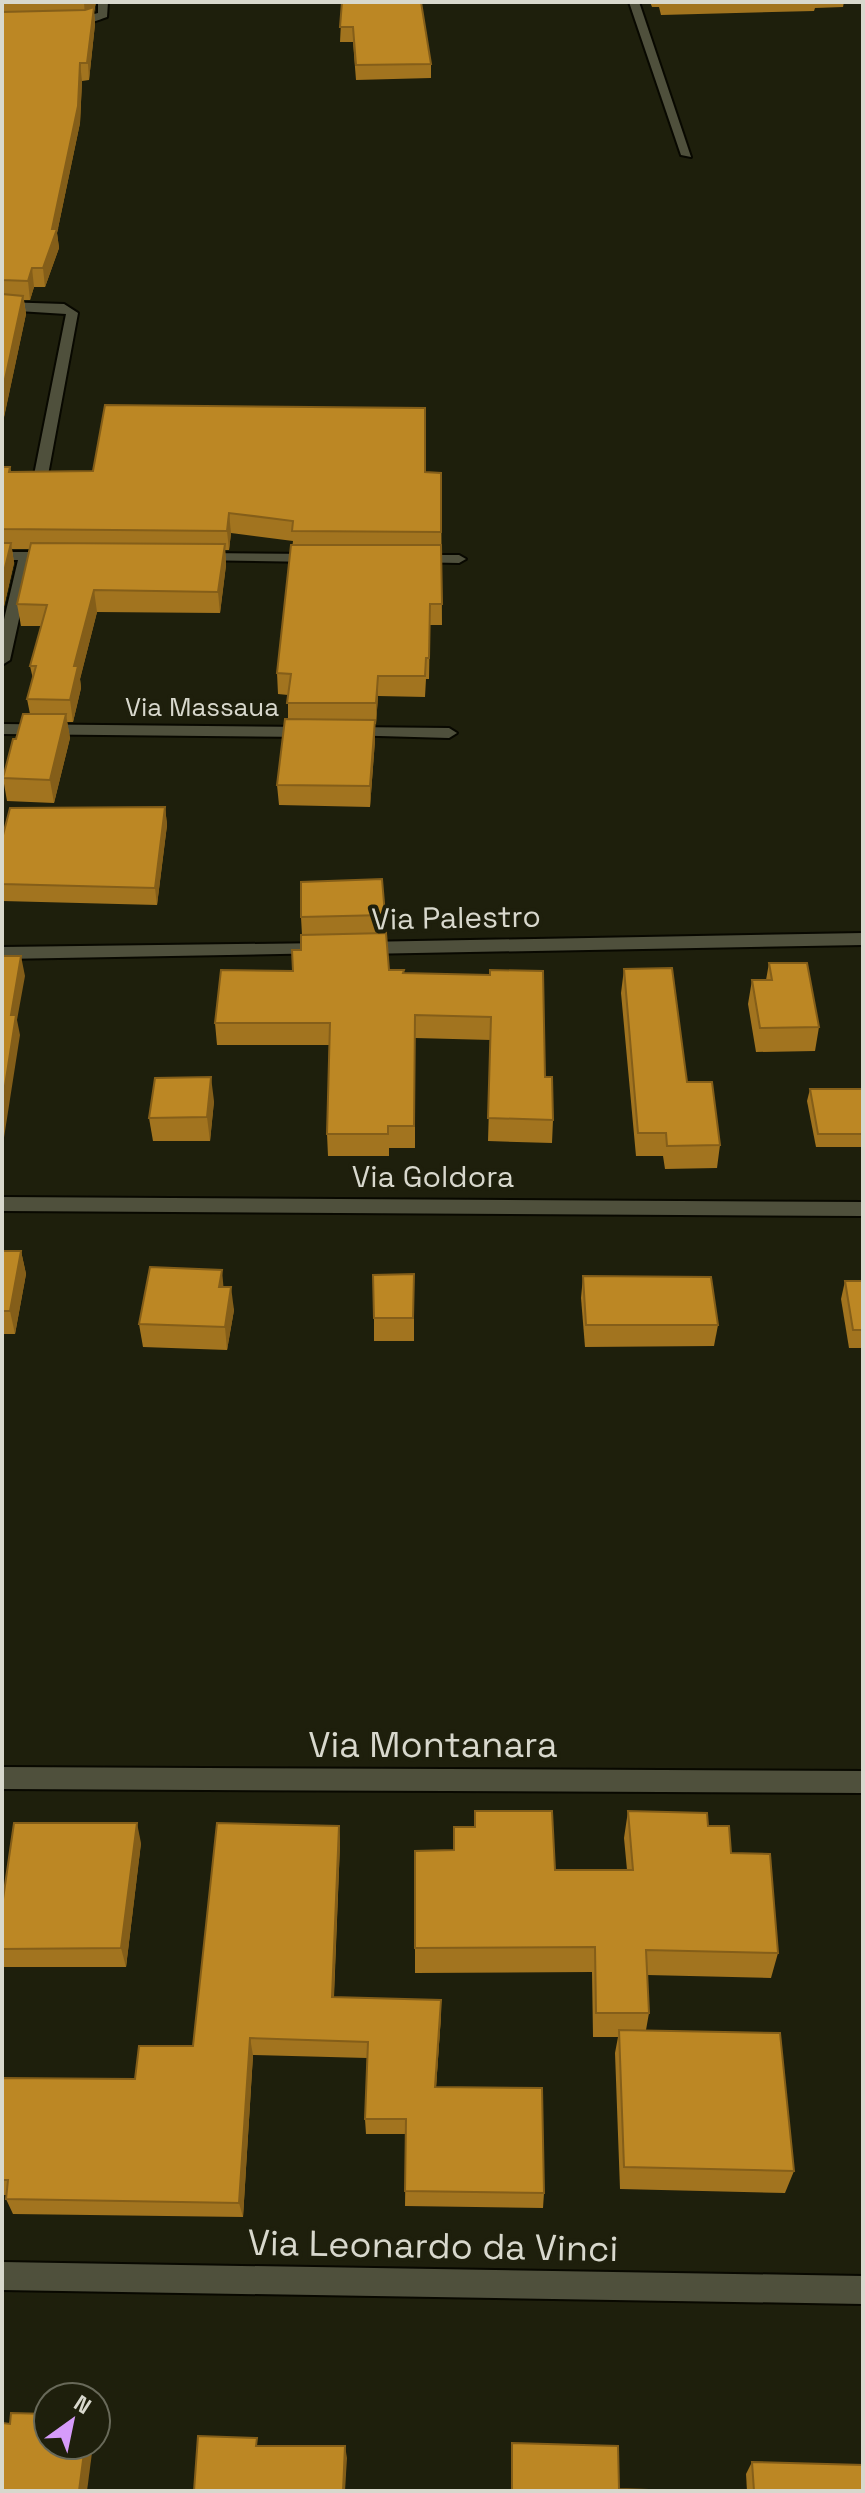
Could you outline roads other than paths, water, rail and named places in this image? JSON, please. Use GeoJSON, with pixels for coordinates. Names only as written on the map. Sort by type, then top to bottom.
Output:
{"type":"FeatureCollection","features":[{"type":"Feature","properties":{"kind":"street"},"geometry":{"type":"LineString","coordinates":[[58,22],[98,18],[103,15],[103,2]]}},
{"type":"Feature","properties":{"kind":"street"},"geometry":{"type":"LineString","coordinates":[[634,2],[687,155]]}},
{"type":"Feature","properties":{"kind":"street"},"geometry":{"type":"LineString","coordinates":[[2,306],[64,308],[72,313],[41,475]]}},
{"type":"Feature","properties":{"kind":"street"},"geometry":{"type":"LineString","coordinates":[[2,556],[72,556]]}},
{"type":"Feature","properties":{"kind":"street"},"geometry":{"type":"LineString","coordinates":[[2,660],[26,556]]}},
{"type":"Feature","properties":{"kind":"street"},"geometry":{"type":"LineString","coordinates":[[180,557],[335,558]]}},
{"type":"Feature","properties":{"kind":"street"},"geometry":{"type":"LineString","coordinates":[[397,558],[459,559]]}},
{"type":"Feature","properties":{"kind":"street","name":"Via Massaua"},"geometry":{"type":"LineString","coordinates":[[2,729],[449,733]]}},
{"type":"Feature","properties":{"kind":"street","name":"Via Palestro"},"geometry":{"type":"LineString","coordinates":[[2,953],[863,939]]}},
{"type":"Feature","properties":{"kind":"street","name":"Via Goldora"},"geometry":{"type":"LineString","coordinates":[[2,1204],[863,1209]]}},
{"type":"Feature","properties":{"kind":"street","name":"Via Montanara"},"geometry":{"type":"LineString","coordinates":[[2,1778],[863,1782]]}},
{"type":"Feature","properties":{"kind":"street","name":"Via Leonardo da Vinci"},"geometry":{"type":"LineString","coordinates":[[2,2276],[863,2290]]}}]}
